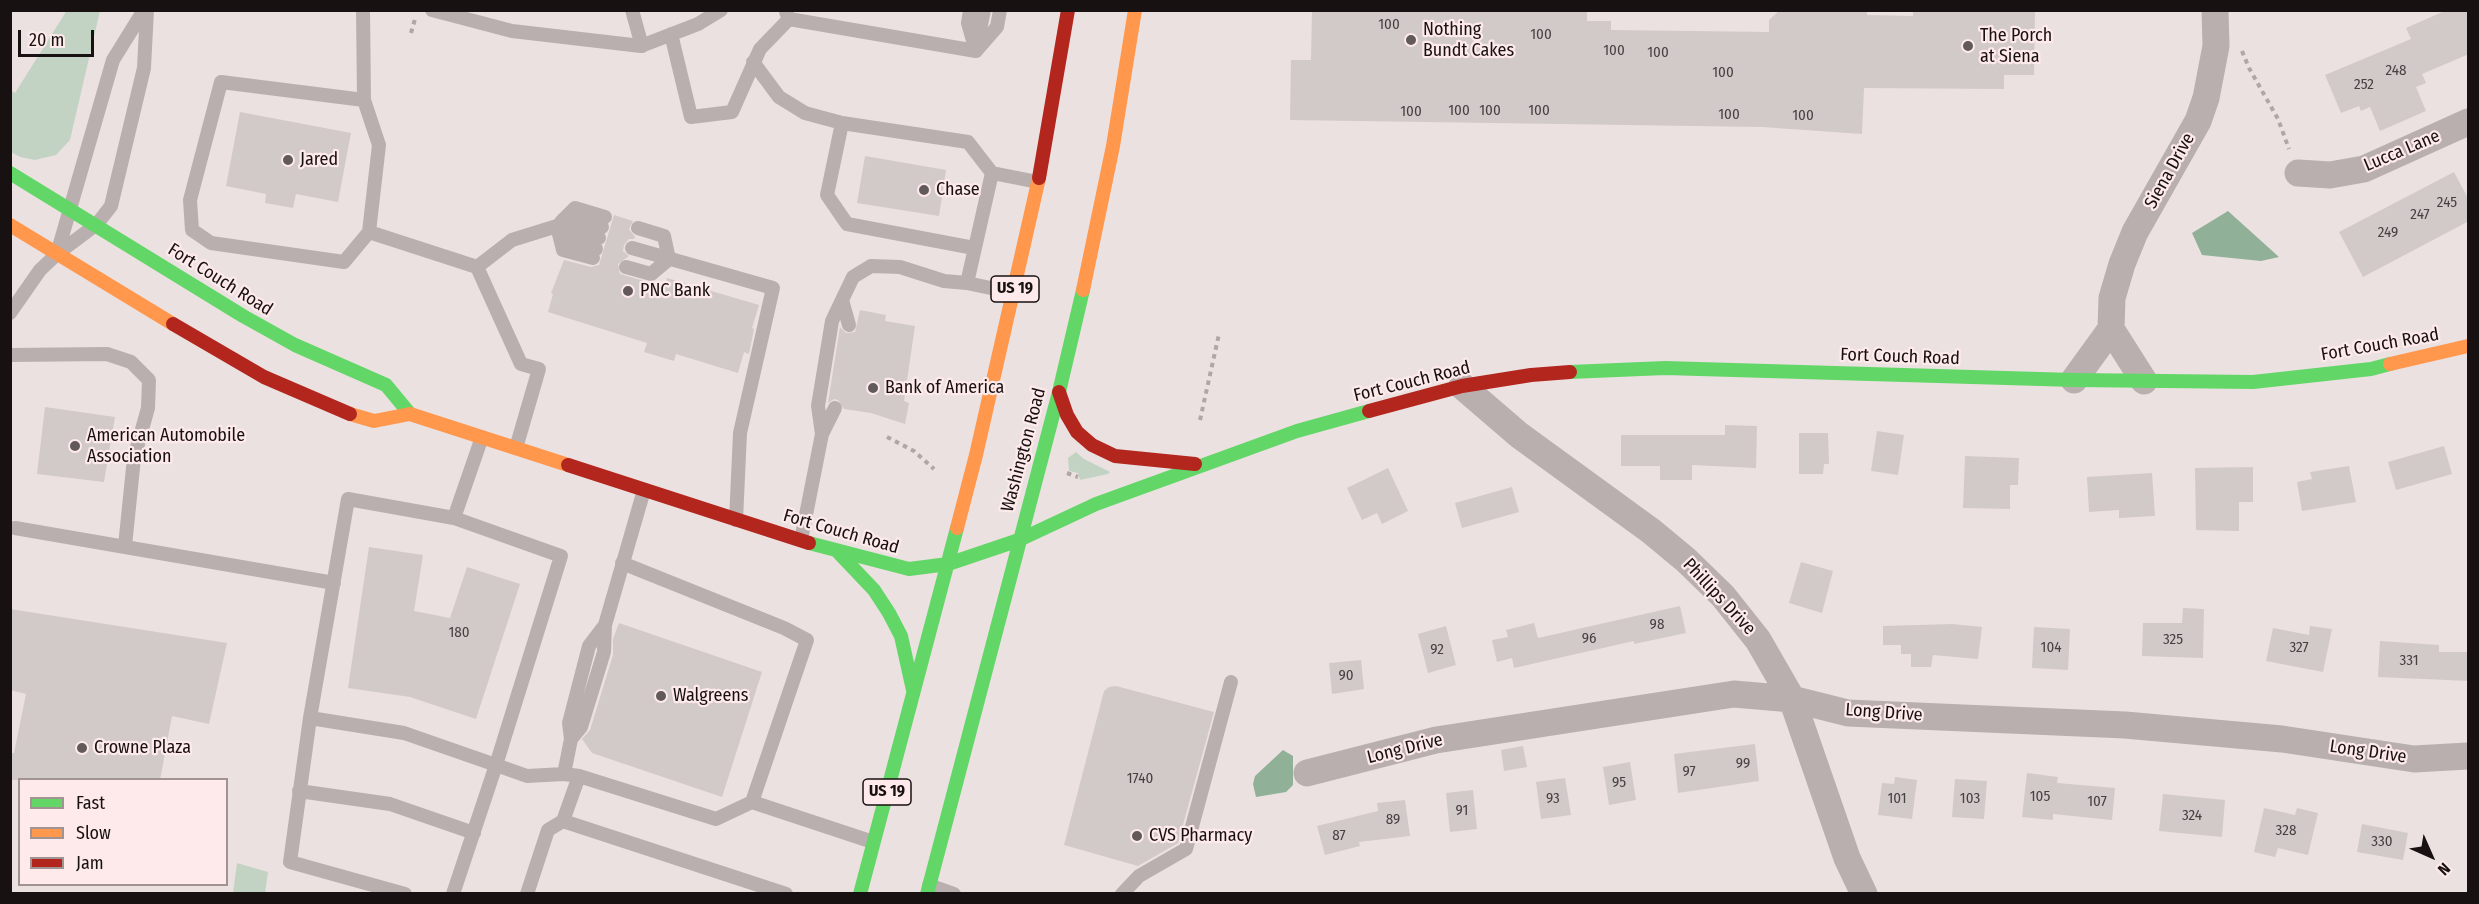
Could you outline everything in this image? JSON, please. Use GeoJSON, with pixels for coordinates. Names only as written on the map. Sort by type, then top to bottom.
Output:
{"type":"FeatureCollection","features":[{"type":"Feature","properties":{"kind":"street","name":"US 19"},"geometry":{"type":"LineString","coordinates":[[860,894],[976,455],[1014,294],[1038,182],[1068,10]]}},
{"type":"Feature","properties":{"kind":"street","name":"Washington Road"},"geometry":{"type":"LineString","coordinates":[[928,889],[1059,392],[1085,282],[1113,146],[1135,10]]}},
{"type":"Feature","properties":{"kind":"street","name":"Siena Drive"},"geometry":{"type":"LineString","coordinates":[[2111,329],[2112,298],[2135,232],[2188,141],[2206,98],[2216,46],[2215,10]]}},
{"type":"Feature","properties":{"kind":"street","name":"Lucca Lane"},"geometry":{"type":"LineString","coordinates":[[2298,173],[2330,175],[2364,169],[2469,122]]}},
{"type":"Feature","properties":{"kind":"street","name":"Fort Couch Road"},"geometry":{"type":"LineString","coordinates":[[10,173],[264,328],[328,361],[386,385],[410,414],[736,520],[909,569],[948,564],[1019,540],[1096,504],[1297,431],[1462,386],[1531,375],[1599,369],[1665,369],[2074,380],[2253,382],[2371,369],[2469,346]]}},
{"type":"Feature","properties":{"kind":"street"},"geometry":{"type":"LineString","coordinates":[[10,225],[216,350],[306,396],[374,422],[410,414]]}},
{"type":"Feature","properties":{"kind":"street"},"geometry":{"type":"LineString","coordinates":[[2074,380],[2111,329],[2144,381]]}},
{"type":"Feature","properties":{"kind":"street","name":"Phillips Drive"},"geometry":{"type":"LineString","coordinates":[[1462,386],[1519,435],[1651,531],[1686,560],[1723,597],[1758,640],[1792,699],[1847,858],[1863,894]]}},
{"type":"Feature","properties":{"kind":"street"},"geometry":{"type":"LineString","coordinates":[[1059,392],[1067,415],[1077,432],[1092,445],[1115,456],[1203,465]]}},
{"type":"Feature","properties":{"kind":"street"},"geometry":{"type":"LineString","coordinates":[[837,550],[874,590],[889,613],[901,636],[913,690]]}},
{"type":"Feature","properties":{"kind":"street","name":"Long Drive"},"geometry":{"type":"LineString","coordinates":[[1307,773],[1436,740],[1734,694],[1792,699],[1848,713],[2125,725],[2282,739],[2414,759],[2469,756]]}},
{"type":"Feature","properties":{"kind":"lane"},"geometry":{"type":"LineString","coordinates":[[57,254],[113,60],[146,10]]}},
{"type":"Feature","properties":{"kind":"lane"},"geometry":{"type":"LineString","coordinates":[[10,313],[40,270],[97,224],[111,206],[144,68],[146,10]]}},
{"type":"Feature","properties":{"kind":"lane"},"geometry":{"type":"LineString","coordinates":[[363,10],[364,100],[378,145],[369,232],[344,262],[211,243],[192,230],[190,200],[221,82],[364,100]]}},
{"type":"Feature","properties":{"kind":"lane"},"geometry":{"type":"LineString","coordinates":[[432,10],[512,31],[642,46],[698,24],[721,10]]}},
{"type":"Feature","properties":{"kind":"lane"},"geometry":{"type":"LineString","coordinates":[[632,10],[642,46]]}},
{"type":"Feature","properties":{"kind":"lane"},"geometry":{"type":"LineString","coordinates":[[970,10],[968,23],[976,51]]}},
{"type":"Feature","properties":{"kind":"lane"},"geometry":{"type":"LineString","coordinates":[[976,51],[984,10]]}},
{"type":"Feature","properties":{"kind":"lane"},"geometry":{"type":"LineString","coordinates":[[976,51],[997,27],[1000,10]]}},
{"type":"Feature","properties":{"kind":"lane"},"geometry":{"type":"LineString","coordinates":[[671,34],[691,117],[732,112],[760,49],[787,15],[976,51]]}},
{"type":"Feature","properties":{"kind":"lane"},"geometry":{"type":"LineString","coordinates":[[753,62],[779,97],[805,113],[842,123],[968,142],[992,173],[1038,182]]}},
{"type":"Feature","properties":{"kind":"lane"},"geometry":{"type":"LineString","coordinates":[[842,123],[827,195],[847,224],[974,248]]}},
{"type":"Feature","properties":{"kind":"lane"},"geometry":{"type":"LineString","coordinates":[[967,284],[992,173]]}},
{"type":"Feature","properties":{"kind":"lane"},"geometry":{"type":"LineString","coordinates":[[477,267],[512,240],[557,226],[575,208],[599,238]]}},
{"type":"Feature","properties":{"kind":"lane"},"geometry":{"type":"LineString","coordinates":[[557,226],[599,238]]}},
{"type":"Feature","properties":{"kind":"lane"},"geometry":{"type":"LineString","coordinates":[[557,226],[563,250],[599,238]]}},
{"type":"Feature","properties":{"kind":"lane"},"geometry":{"type":"LineString","coordinates":[[369,232],[477,267],[521,364],[539,369],[516,448]]}},
{"type":"Feature","properties":{"kind":"lane"},"geometry":{"type":"LineString","coordinates":[[669,259],[662,244],[632,248],[654,266],[669,259],[773,288],[740,433],[736,520]]}},
{"type":"Feature","properties":{"kind":"lane"},"geometry":{"type":"LineString","coordinates":[[801,540],[822,434],[818,406],[832,321],[853,277],[871,266],[900,267],[944,281],[1014,294]]}},
{"type":"Feature","properties":{"kind":"lane"},"geometry":{"type":"LineString","coordinates":[[842,300],[849,325]]}},
{"type":"Feature","properties":{"kind":"lane"},"geometry":{"type":"LineString","coordinates":[[10,355],[107,354],[131,362],[149,380],[148,408],[134,458],[125,546]]}},
{"type":"Feature","properties":{"kind":"lane"},"geometry":{"type":"LineString","coordinates":[[822,434],[835,408]]}},
{"type":"Feature","properties":{"kind":"lane"},"geometry":{"type":"LineString","coordinates":[[454,518],[482,437]]}},
{"type":"Feature","properties":{"kind":"lane"},"geometry":{"type":"LineString","coordinates":[[564,774],[571,739],[581,727],[601,663],[604,652],[605,625],[644,490]]}},
{"type":"Feature","properties":{"kind":"lane"},"geometry":{"type":"LineString","coordinates":[[405,894],[290,862],[298,791],[348,499],[454,518],[561,556],[453,894]]}},
{"type":"Feature","properties":{"kind":"lane"},"geometry":{"type":"LineString","coordinates":[[15,528],[334,583]]}},
{"type":"Feature","properties":{"kind":"lane"},"geometry":{"type":"LineString","coordinates":[[622,563],[784,628],[807,640],[752,802]]}},
{"type":"Feature","properties":{"kind":"lane"},"geometry":{"type":"LineString","coordinates":[[1122,894],[1140,876],[1186,849],[1232,682]]}},
{"type":"Feature","properties":{"kind":"lane"},"geometry":{"type":"LineString","coordinates":[[310,718],[404,733],[527,776],[564,774],[579,776],[716,819],[752,802],[874,842]]}},
{"type":"Feature","properties":{"kind":"lane"},"geometry":{"type":"LineString","coordinates":[[527,894],[548,830],[563,821],[579,776]]}},
{"type":"Feature","properties":{"kind":"lane"},"geometry":{"type":"LineString","coordinates":[[298,791],[390,804],[474,833]]}},
{"type":"Feature","properties":{"kind":"lane"},"geometry":{"type":"LineString","coordinates":[[563,821],[786,894]]}},
{"type":"Feature","properties":{"kind":"lane"},"geometry":{"type":"LineString","coordinates":[[928,889],[954,894]]}},
{"type":"Feature","properties":{"kind":"path"},"geometry":{"type":"LineString","coordinates":[[2242,42],[2242,51],[2249,68],[2278,118],[2298,173]]}},
{"type":"Feature","properties":{"kind":"path"},"geometry":{"type":"LineString","coordinates":[[1200,420],[1219,334]]}},
{"type":"Feature","properties":{"kind":"path"},"geometry":{"type":"LineString","coordinates":[[887,437],[914,451],[934,469]]}},
{"type":"Feature","properties":{"kind":"shaded area"},"geometry":{"type":"Polygon","coordinates":[[[67,10],[100,11],[70,140],[56,155],[35,160],[20,157],[11,152],[11,90],[15,93],[67,10]]]}},
{"type":"Feature","properties":{"kind":"shaded area"},"geometry":{"type":"Polygon","coordinates":[[[2228,211],[2279,257],[2261,261],[2202,255],[2192,233],[2228,211]]]}},
{"type":"Feature","properties":{"kind":"shaded area"},"geometry":{"type":"Polygon","coordinates":[[[1076,452],[1084,459],[1110,472],[1080,480],[1078,473],[1069,471],[1068,458],[1076,452]]]}},
{"type":"Feature","properties":{"kind":"shaded area"},"geometry":{"type":"Polygon","coordinates":[[[1283,750],[1293,756],[1293,785],[1286,792],[1256,797],[1253,784],[1255,776],[1283,750]]]}},
{"type":"Feature","properties":{"kind":"shaded area"},"geometry":{"type":"Polygon","coordinates":[[[237,863],[268,872],[265,893],[233,893],[237,863]]]}},
{"type":"Feature","properties":{"kind":"building"},"geometry":{"type":"Polygon","coordinates":[[[1312,10],[1587,10],[1587,21],[1611,21],[1611,30],[1769,32],[1769,20],[1780,10],[1867,10],[1867,15],[1913,16],[1913,12],[2035,11],[2034,75],[2004,75],[2004,89],[1864,88],[1862,134],[1762,127],[1290,120],[1291,60],[1311,60],[1312,10]]]}},
{"type":"Feature","properties":{"kind":"building"},"geometry":{"type":"Polygon","coordinates":[[[2447,10],[2469,10],[2469,54],[2422,74],[2426,83],[2416,87],[2426,111],[2380,131],[2370,107],[2361,111],[2359,106],[2341,113],[2325,75],[2411,39],[2406,28],[2447,10]]]}},
{"type":"Feature","properties":{"kind":"building","name":"Jared"},"geometry":{"type":"Polygon","coordinates":[[[240,112],[351,133],[338,202],[296,194],[293,208],[265,203],[266,194],[226,186],[240,112]]]}},
{"type":"Feature","properties":{"kind":"building"},"geometry":{"type":"Polygon","coordinates":[[[865,156],[946,170],[939,216],[857,203],[865,156]]]}},
{"type":"Feature","properties":{"kind":"building"},"geometry":{"type":"Polygon","coordinates":[[[2454,172],[2469,200],[2469,221],[2363,277],[2339,232],[2454,172]]]}},
{"type":"Feature","properties":{"kind":"building","name":"PNC Bank"},"geometry":{"type":"Polygon","coordinates":[[[614,215],[633,221],[629,229],[635,237],[629,239],[624,245],[623,251],[629,256],[618,264],[620,274],[665,287],[667,278],[759,305],[752,328],[754,329],[749,354],[744,352],[738,373],[676,354],[674,361],[644,352],[647,343],[548,312],[553,294],[551,293],[564,260],[591,267],[599,265],[614,215]]]}},
{"type":"Feature","properties":{"kind":"building"},"geometry":{"type":"Polygon","coordinates":[[[860,310],[886,315],[885,321],[915,326],[904,401],[909,403],[905,424],[871,413],[844,409],[838,400],[834,399],[828,403],[840,327],[846,333],[855,332],[860,310]]]}},
{"type":"Feature","properties":{"kind":"building","name":"American Automobile Association"},"geometry":{"type":"Polygon","coordinates":[[[45,407],[115,417],[104,482],[37,474],[45,407]]]}},
{"type":"Feature","properties":{"kind":"building"},"geometry":{"type":"Polygon","coordinates":[[[1725,425],[1757,426],[1756,468],[1692,465],[1692,480],[1660,480],[1660,466],[1621,466],[1621,435],[1725,435],[1725,425]]]}},
{"type":"Feature","properties":{"kind":"building"},"geometry":{"type":"Polygon","coordinates":[[[1877,431],[1904,435],[1898,475],[1871,471],[1877,431]]]}},
{"type":"Feature","properties":{"kind":"building"},"geometry":{"type":"Polygon","coordinates":[[[1799,433],[1828,433],[1829,464],[1824,464],[1823,474],[1799,474],[1799,433]]]}},
{"type":"Feature","properties":{"kind":"building"},"geometry":{"type":"Polygon","coordinates":[[[2444,446],[2452,474],[2396,490],[2388,462],[2444,446]]]}},
{"type":"Feature","properties":{"kind":"building"},"geometry":{"type":"Polygon","coordinates":[[[1965,456],[2019,458],[2018,485],[2010,485],[2010,509],[1963,508],[1965,456]]]}},
{"type":"Feature","properties":{"kind":"building"},"geometry":{"type":"Polygon","coordinates":[[[2349,466],[2356,502],[2302,511],[2297,482],[2312,479],[2310,472],[2349,466]]]}},
{"type":"Feature","properties":{"kind":"building"},"geometry":{"type":"Polygon","coordinates":[[[2253,467],[2253,502],[2239,502],[2239,531],[2196,530],[2195,468],[2253,467]]]}},
{"type":"Feature","properties":{"kind":"building"},"geometry":{"type":"Polygon","coordinates":[[[1388,468],[1408,511],[1382,524],[1377,513],[1362,520],[1347,488],[1388,468]]]}},
{"type":"Feature","properties":{"kind":"building"},"geometry":{"type":"Polygon","coordinates":[[[2152,473],[2155,516],[2119,518],[2119,510],[2089,512],[2087,477],[2152,473]]]}},
{"type":"Feature","properties":{"kind":"building"},"geometry":{"type":"Polygon","coordinates":[[[1512,487],[1519,512],[1462,528],[1455,503],[1512,487]]]}},
{"type":"Feature","properties":{"kind":"building"},"geometry":{"type":"Polygon","coordinates":[[[369,547],[423,555],[414,611],[450,618],[467,567],[520,584],[476,719],[410,697],[348,688],[369,547]]]}},
{"type":"Feature","properties":{"kind":"building"},"geometry":{"type":"Polygon","coordinates":[[[1801,562],[1833,571],[1822,613],[1789,603],[1801,562]]]}},
{"type":"Feature","properties":{"kind":"building"},"geometry":{"type":"Polygon","coordinates":[[[1680,606],[1686,633],[1634,644],[1634,641],[1514,668],[1512,658],[1497,662],[1492,640],[1508,637],[1506,630],[1534,623],[1538,638],[1680,606]]]}},
{"type":"Feature","properties":{"kind":"building"},"geometry":{"type":"Polygon","coordinates":[[[2183,608],[2204,609],[2203,658],[2142,656],[2143,623],[2182,623],[2183,608]]]}},
{"type":"Feature","properties":{"kind":"building","name":"Crowne Plaza"},"geometry":{"type":"Polygon","coordinates":[[[10,609],[227,643],[209,724],[172,716],[160,778],[18,778],[18,780],[10,780],[10,753],[14,753],[26,694],[10,690],[10,609]]]}},
{"type":"Feature","properties":{"kind":"building","name":"Walgreens"},"geometry":{"type":"Polygon","coordinates":[[[619,623],[762,672],[722,797],[592,753],[582,739],[590,730],[613,655],[613,639],[619,623]]]}},
{"type":"Feature","properties":{"kind":"building"},"geometry":{"type":"Polygon","coordinates":[[[1952,624],[1982,627],[1978,659],[1933,655],[1931,667],[1911,667],[1911,654],[1901,654],[1901,645],[1883,645],[1883,626],[1952,624]]]}},
{"type":"Feature","properties":{"kind":"building"},"geometry":{"type":"Polygon","coordinates":[[[1446,626],[1456,665],[1428,673],[1418,634],[1446,626]]]}},
{"type":"Feature","properties":{"kind":"building"},"geometry":{"type":"Polygon","coordinates":[[[2310,626],[2332,629],[2323,672],[2266,661],[2273,628],[2309,635],[2310,626]]]}},
{"type":"Feature","properties":{"kind":"building"},"geometry":{"type":"Polygon","coordinates":[[[2034,627],[2070,629],[2068,670],[2032,668],[2034,627]]]}},
{"type":"Feature","properties":{"kind":"building"},"geometry":{"type":"Polygon","coordinates":[[[2380,641],[2439,645],[2439,652],[2469,652],[2469,681],[2378,677],[2380,641]]]}},
{"type":"Feature","properties":{"kind":"building"},"geometry":{"type":"Polygon","coordinates":[[[1361,660],[1364,689],[1332,694],[1329,663],[1361,660]]]}},
{"type":"Feature","properties":{"kind":"building","name":"CVS Pharmacy"},"geometry":{"type":"Polygon","coordinates":[[[1116,686],[1214,712],[1178,843],[1138,866],[1064,845],[1104,691],[1116,686]]]}},
{"type":"Feature","properties":{"kind":"building"},"geometry":{"type":"Polygon","coordinates":[[[1755,744],[1759,781],[1678,793],[1674,754],[1755,744]]]}},
{"type":"Feature","properties":{"kind":"building"},"geometry":{"type":"Polygon","coordinates":[[[1523,746],[1527,767],[1504,771],[1501,750],[1523,746]]]}},
{"type":"Feature","properties":{"kind":"building"},"geometry":{"type":"Polygon","coordinates":[[[1630,762],[1636,800],[1609,805],[1603,767],[1630,762]]]}},
{"type":"Feature","properties":{"kind":"building"},"geometry":{"type":"Polygon","coordinates":[[[2027,773],[2058,777],[2057,783],[2115,788],[2112,820],[2053,814],[2053,820],[2022,817],[2027,773]]]}},
{"type":"Feature","properties":{"kind":"building"},"geometry":{"type":"Polygon","coordinates":[[[1895,777],[1917,780],[1912,819],[1878,815],[1882,783],[1894,784],[1895,777]]]}},
{"type":"Feature","properties":{"kind":"building"},"geometry":{"type":"Polygon","coordinates":[[[1565,778],[1571,815],[1541,819],[1536,782],[1565,778]]]}},
{"type":"Feature","properties":{"kind":"building"},"geometry":{"type":"Polygon","coordinates":[[[1955,779],[1987,781],[1984,819],[1952,817],[1955,779]]]}},
{"type":"Feature","properties":{"kind":"building"},"geometry":{"type":"Polygon","coordinates":[[[1473,790],[1477,829],[1450,832],[1446,793],[1473,790]]]}},
{"type":"Feature","properties":{"kind":"building"},"geometry":{"type":"Polygon","coordinates":[[[2163,794],[2225,800],[2222,837],[2159,831],[2163,794]]]}},
{"type":"Feature","properties":{"kind":"building"},"geometry":{"type":"Polygon","coordinates":[[[1405,800],[1410,836],[1359,842],[1360,846],[1325,855],[1317,826],[1378,811],[1377,803],[1405,800]]]}},
{"type":"Feature","properties":{"kind":"building"},"geometry":{"type":"Polygon","coordinates":[[[2264,808],[2295,815],[2297,808],[2318,813],[2308,855],[2278,848],[2275,857],[2254,852],[2264,808]]]}},
{"type":"Feature","properties":{"kind":"building"},"geometry":{"type":"Polygon","coordinates":[[[2362,824],[2408,833],[2403,860],[2357,852],[2362,824]]]}},
{"type":"Feature","properties":{"kind":"traffic: fast"},"geometry":{"type":"LineString","coordinates":[[10,173],[243,316],[295,345],[386,385],[410,414]]}},
{"type":"Feature","properties":{"kind":"traffic: fast"},"geometry":{"type":"LineString","coordinates":[[927,894],[1059,392],[1083,290]]}},
{"type":"Feature","properties":{"kind":"traffic: fast"},"geometry":{"type":"LineString","coordinates":[[1570,372],[1665,368],[2074,380],[2253,382],[2371,369],[2390,364]]}},
{"type":"Feature","properties":{"kind":"traffic: fast"},"geometry":{"type":"LineString","coordinates":[[809,543],[909,569],[948,564],[1019,540],[1096,504],[1297,431],[1369,411]]}},
{"type":"Feature","properties":{"kind":"traffic: fast"},"geometry":{"type":"LineString","coordinates":[[860,894],[957,528]]}},
{"type":"Feature","properties":{"kind":"traffic: fast"},"geometry":{"type":"LineString","coordinates":[[837,551],[874,590],[889,613],[901,636],[913,690]]}},
{"type":"Feature","properties":{"kind":"traffic: slow"},"geometry":{"type":"LineString","coordinates":[[1083,290],[1113,146],[1135,10]]}},
{"type":"Feature","properties":{"kind":"traffic: slow"},"geometry":{"type":"LineString","coordinates":[[957,528],[976,455],[1039,178]]}},
{"type":"Feature","properties":{"kind":"traffic: slow"},"geometry":{"type":"LineString","coordinates":[[10,225],[173,324]]}},
{"type":"Feature","properties":{"kind":"traffic: slow"},"geometry":{"type":"LineString","coordinates":[[2390,364],[2468,346]]}},
{"type":"Feature","properties":{"kind":"traffic: slow"},"geometry":{"type":"LineString","coordinates":[[350,414],[374,421],[410,414],[568,465]]}},
{"type":"Feature","properties":{"kind":"traffic: jam"},"geometry":{"type":"LineString","coordinates":[[1039,178],[1068,10]]}},
{"type":"Feature","properties":{"kind":"traffic: jam"},"geometry":{"type":"LineString","coordinates":[[173,324],[264,377],[350,414]]}},
{"type":"Feature","properties":{"kind":"traffic: jam"},"geometry":{"type":"LineString","coordinates":[[1369,411],[1462,386],[1531,375],[1570,372]]}},
{"type":"Feature","properties":{"kind":"traffic: jam"},"geometry":{"type":"LineString","coordinates":[[1059,392],[1067,415],[1077,432],[1092,445],[1115,456],[1195,464]]}},
{"type":"Feature","properties":{"kind":"traffic: jam"},"geometry":{"type":"LineString","coordinates":[[568,465],[809,543]]}},
{"type":"Feature","properties":{"kind":"place","name":"Nothing Bundt Cakes"},"geometry":{"type":"Point","coordinates":[1411,40]}},
{"type":"Feature","properties":{"kind":"place","name":"The Porch at Siena"},"geometry":{"type":"Point","coordinates":[1968,46]}},
{"type":"Feature","properties":{"kind":"place","name":"Jared"},"geometry":{"type":"Point","coordinates":[288,160]}},
{"type":"Feature","properties":{"kind":"place","name":"Chase"},"geometry":{"type":"Point","coordinates":[924,190]}},
{"type":"Feature","properties":{"kind":"place","name":"PNC Bank"},"geometry":{"type":"Point","coordinates":[628,291]}},
{"type":"Feature","properties":{"kind":"place","name":"Bank of America"},"geometry":{"type":"Point","coordinates":[873,388]}},
{"type":"Feature","properties":{"kind":"place","name":"American Automobile Association"},"geometry":{"type":"Point","coordinates":[75,446]}},
{"type":"Feature","properties":{"kind":"place","name":"Walgreens"},"geometry":{"type":"Point","coordinates":[661,696]}},
{"type":"Feature","properties":{"kind":"place","name":"Crowne Plaza"},"geometry":{"type":"Point","coordinates":[82,748]}},
{"type":"Feature","properties":{"kind":"place","name":"CVS Pharmacy"},"geometry":{"type":"Point","coordinates":[1137,836]}}]}
